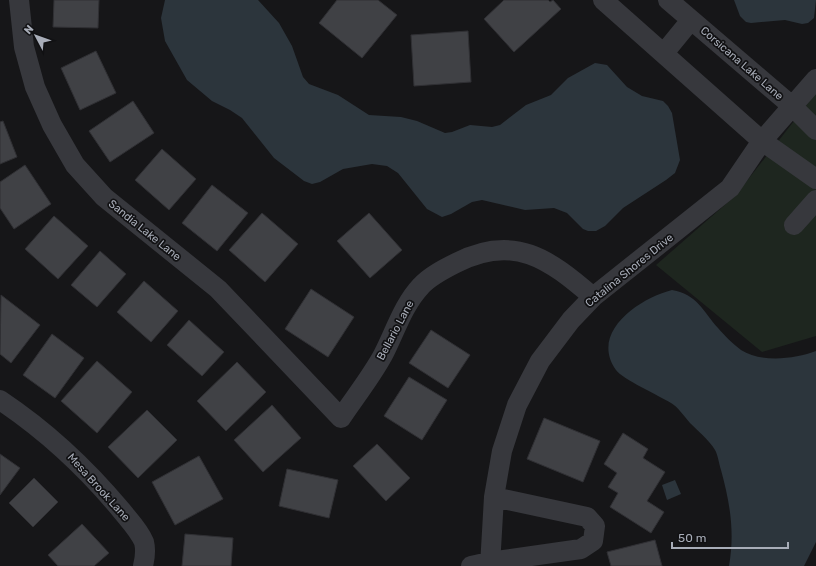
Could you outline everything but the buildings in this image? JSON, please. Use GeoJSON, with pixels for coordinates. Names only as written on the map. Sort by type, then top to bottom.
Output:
{"type":"FeatureCollection","features":[{"type":"Feature","properties":{"kind":"street","name":"Sandia Lake Lane"},"geometry":{"type":"LineString","coordinates":[[20,0],[24,47],[35,87],[52,125],[76,165],[104,196],[218,289],[341,418]]}},
{"type":"Feature","properties":{"kind":"street"},"geometry":{"type":"LineString","coordinates":[[603,0],[762,141],[816,179]]}},
{"type":"Feature","properties":{"kind":"street","name":"Corsicana Lake Lane"},"geometry":{"type":"LineString","coordinates":[[668,0],[792,106],[816,130]]}},
{"type":"Feature","properties":{"kind":"street","name":"Corsicana Lake Lane"},"geometry":{"type":"LineString","coordinates":[[664,53],[691,20]]}},
{"type":"Feature","properties":{"kind":"street","name":"Catalina Shores Drive"},"geometry":{"type":"LineString","coordinates":[[483,565],[502,451],[518,405],[540,361],[571,320],[593,298],[730,188],[762,141],[816,78]]}},
{"type":"Feature","properties":{"kind":"street"},"geometry":{"type":"LineString","coordinates":[[794,224],[816,200]]}},
{"type":"Feature","properties":{"kind":"street","name":"Bellario Lane"},"geometry":{"type":"LineString","coordinates":[[341,418],[382,356],[402,314],[421,286],[443,269],[472,254],[494,248],[519,251],[564,272],[593,298]]}},
{"type":"Feature","properties":{"kind":"street","name":"Mesa Brook Lane"},"geometry":{"type":"LineString","coordinates":[[0,400],[65,450],[103,488],[137,530],[144,543],[144,560]]}},
{"type":"Feature","properties":{"kind":"street"},"geometry":{"type":"LineString","coordinates":[[483,565],[581,549],[594,541],[595,526],[587,517],[575,513],[494,496]]}},
{"type":"Feature","properties":{"kind":"shaded area"},"geometry":{"type":"Polygon","coordinates":[[[165,0],[258,0],[279,23],[292,46],[303,77],[309,84],[338,95],[369,115],[401,117],[417,121],[445,133],[470,125],[492,127],[500,125],[526,105],[551,95],[568,78],[595,63],[607,65],[627,87],[642,96],[663,101],[668,106],[672,113],[680,160],[675,173],[623,208],[605,226],[596,231],[588,231],[583,229],[567,213],[554,208],[525,210],[482,200],[472,202],[451,214],[442,217],[427,209],[398,173],[387,166],[372,164],[343,169],[320,182],[312,184],[304,181],[274,158],[242,118],[212,101],[187,80],[165,41],[161,18],[165,0]]]}},
{"type":"Feature","properties":{"kind":"shaded area"},"geometry":{"type":"Polygon","coordinates":[[[734,0],[816,0],[814,18],[808,23],[802,24],[785,20],[751,23],[746,22],[740,16],[734,0]]]}},
{"type":"Feature","properties":{"kind":"shaded area"},"geometry":{"type":"Polygon","coordinates":[[[816,93],[816,336],[762,352],[656,265],[735,196],[816,93]]]}},
{"type":"Feature","properties":{"kind":"shaded area"},"geometry":{"type":"Polygon","coordinates":[[[672,290],[681,292],[694,299],[729,339],[741,350],[749,354],[758,357],[788,358],[816,351],[816,542],[804,566],[729,566],[732,541],[731,518],[718,457],[713,446],[674,405],[633,383],[620,374],[616,370],[609,356],[609,343],[613,330],[622,319],[633,309],[646,301],[659,294],[672,290]]]}},
{"type":"Feature","properties":{"kind":"shaded area"},"geometry":{"type":"Polygon","coordinates":[[[675,480],[681,494],[667,500],[662,485],[675,480]]]}}]}
